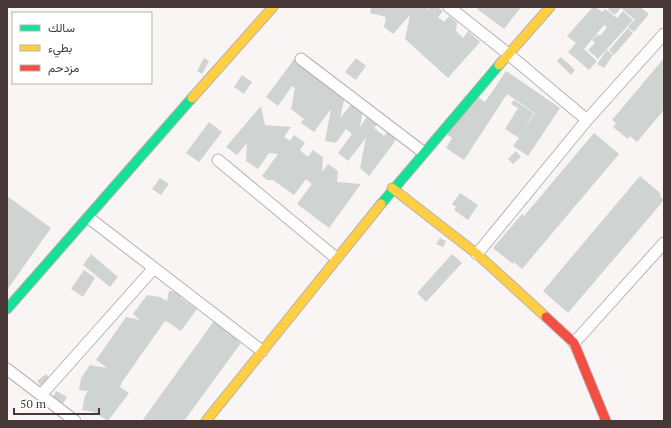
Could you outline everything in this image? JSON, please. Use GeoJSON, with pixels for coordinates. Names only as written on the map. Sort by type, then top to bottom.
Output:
{"type":"FeatureCollection","features":[{"type":"Feature","properties":{"kind":"street"},"geometry":{"type":"LineString","coordinates":[[7,309],[89,218],[273,7]]}},
{"type":"Feature","properties":{"kind":"street"},"geometry":{"type":"LineString","coordinates":[[449,7],[587,120]]}},
{"type":"Feature","properties":{"kind":"street"},"geometry":{"type":"LineString","coordinates":[[206,421],[392,188],[507,53],[550,7]]}},
{"type":"Feature","properties":{"kind":"street"},"geometry":{"type":"LineString","coordinates":[[476,254],[587,120],[664,34]]}},
{"type":"Feature","properties":{"kind":"street"},"geometry":{"type":"LineString","coordinates":[[301,59],[423,152]]}},
{"type":"Feature","properties":{"kind":"street"},"geometry":{"type":"LineString","coordinates":[[218,160],[336,258]]}},
{"type":"Feature","properties":{"kind":"street"},"geometry":{"type":"LineString","coordinates":[[392,188],[476,254],[574,343],[606,421]]}},
{"type":"Feature","properties":{"kind":"street"},"geometry":{"type":"LineString","coordinates":[[89,218],[262,351]]}},
{"type":"Feature","properties":{"kind":"street"},"geometry":{"type":"LineString","coordinates":[[574,343],[664,243]]}},
{"type":"Feature","properties":{"kind":"street"},"geometry":{"type":"LineString","coordinates":[[41,395],[154,268]]}},
{"type":"Feature","properties":{"kind":"street"},"geometry":{"type":"LineString","coordinates":[[7,369],[75,421]]}},
{"type":"Feature","properties":{"kind":"building"},"geometry":{"type":"Polygon","coordinates":[[[371,7],[425,7],[428,9],[430,7],[438,7],[443,11],[438,17],[444,22],[449,16],[457,23],[456,31],[463,38],[468,31],[480,42],[448,78],[405,39],[410,15],[393,34],[384,27],[386,17],[370,13],[371,7]]]}},
{"type":"Feature","properties":{"kind":"building"},"geometry":{"type":"Polygon","coordinates":[[[479,7],[521,7],[504,29],[477,9],[479,7]]]}},
{"type":"Feature","properties":{"kind":"building"},"geometry":{"type":"Polygon","coordinates":[[[593,7],[596,7],[602,12],[605,9],[617,18],[623,11],[633,20],[598,59],[588,50],[595,43],[592,40],[598,34],[600,36],[607,27],[604,25],[584,49],[597,61],[589,70],[568,52],[576,43],[567,36],[593,7]]]}},
{"type":"Feature","properties":{"kind":"building"},"geometry":{"type":"Polygon","coordinates":[[[610,7],[640,7],[649,14],[634,32],[628,27],[636,18],[634,19],[621,8],[615,15],[608,10],[610,7]]]}},
{"type":"Feature","properties":{"kind":"building"},"geometry":{"type":"Polygon","coordinates":[[[628,28],[633,33],[614,55],[609,50],[628,28]]]}},
{"type":"Feature","properties":{"kind":"building"},"geometry":{"type":"Polygon","coordinates":[[[607,50],[613,55],[604,68],[597,64],[607,50]]]}},
{"type":"Feature","properties":{"kind":"building"},"geometry":{"type":"Polygon","coordinates":[[[561,57],[575,70],[571,75],[557,61],[561,57]]]}},
{"type":"Feature","properties":{"kind":"building"},"geometry":{"type":"Polygon","coordinates":[[[204,58],[209,61],[202,74],[197,71],[204,58]]]}},
{"type":"Feature","properties":{"kind":"building"},"geometry":{"type":"Polygon","coordinates":[[[295,58],[345,96],[340,118],[354,101],[363,108],[360,127],[369,114],[380,121],[374,128],[384,136],[389,129],[396,134],[394,143],[369,176],[360,168],[366,138],[348,161],[338,153],[352,134],[346,129],[336,143],[325,141],[331,109],[314,132],[301,123],[304,119],[291,109],[295,88],[292,86],[278,106],[266,97],[295,58]]]}},
{"type":"Feature","properties":{"kind":"building"},"geometry":{"type":"Polygon","coordinates":[[[356,58],[366,66],[356,80],[345,72],[356,58]]]}},
{"type":"Feature","properties":{"kind":"building"},"geometry":{"type":"Polygon","coordinates":[[[664,58],[664,110],[637,142],[630,136],[628,139],[613,127],[616,123],[612,120],[664,58]]]}},
{"type":"Feature","properties":{"kind":"building"},"geometry":{"type":"Polygon","coordinates":[[[506,71],[560,108],[528,156],[513,146],[519,138],[505,129],[518,108],[511,104],[514,100],[534,113],[523,131],[535,113],[507,94],[464,160],[446,148],[452,138],[439,129],[475,95],[485,102],[506,71]]]}},
{"type":"Feature","properties":{"kind":"building"},"geometry":{"type":"Polygon","coordinates":[[[242,75],[252,82],[244,94],[234,87],[242,75]]]}},
{"type":"Feature","properties":{"kind":"building"},"geometry":{"type":"Polygon","coordinates":[[[261,106],[265,125],[291,127],[284,137],[290,141],[294,135],[305,143],[300,150],[308,157],[313,150],[323,157],[322,172],[328,164],[338,171],[337,182],[361,184],[329,228],[297,204],[312,184],[306,179],[294,195],[273,180],[267,180],[262,176],[278,154],[269,153],[258,169],[246,161],[246,144],[237,155],[226,147],[261,106]]]}},
{"type":"Feature","properties":{"kind":"building"},"geometry":{"type":"Polygon","coordinates":[[[209,122],[222,132],[199,162],[186,153],[209,122]]]}},
{"type":"Feature","properties":{"kind":"building"},"geometry":{"type":"Polygon","coordinates":[[[594,133],[619,154],[522,269],[514,262],[513,264],[493,248],[522,214],[524,216],[594,133]]]}},
{"type":"Feature","properties":{"kind":"building"},"geometry":{"type":"Polygon","coordinates":[[[516,151],[521,157],[513,164],[508,159],[516,151]]]}},
{"type":"Feature","properties":{"kind":"building"},"geometry":{"type":"Polygon","coordinates":[[[640,176],[661,194],[660,196],[664,200],[568,313],[543,291],[640,176]]]}},
{"type":"Feature","properties":{"kind":"building"},"geometry":{"type":"Polygon","coordinates":[[[160,178],[169,184],[161,195],[152,189],[160,178]]]}},
{"type":"Feature","properties":{"kind":"building"},"geometry":{"type":"Polygon","coordinates":[[[460,193],[478,205],[468,220],[454,210],[456,207],[452,204],[460,193]]]}},
{"type":"Feature","properties":{"kind":"building"},"geometry":{"type":"Polygon","coordinates":[[[7,196],[51,228],[7,290],[7,196]]]}},
{"type":"Feature","properties":{"kind":"building"},"geometry":{"type":"Polygon","coordinates":[[[440,238],[446,241],[443,247],[436,244],[440,238]]]}},
{"type":"Feature","properties":{"kind":"building"},"geometry":{"type":"Polygon","coordinates":[[[91,254],[118,277],[110,287],[83,265],[91,254]]]}},
{"type":"Feature","properties":{"kind":"building"},"geometry":{"type":"Polygon","coordinates":[[[452,254],[462,263],[426,302],[417,293],[452,254]]]}},
{"type":"Feature","properties":{"kind":"building"},"geometry":{"type":"Polygon","coordinates":[[[84,270],[95,278],[83,297],[71,289],[84,270]]]}},
{"type":"Feature","properties":{"kind":"building"},"geometry":{"type":"Polygon","coordinates":[[[169,291],[182,293],[181,298],[197,309],[181,331],[165,321],[122,382],[120,387],[129,393],[108,421],[94,412],[82,410],[85,396],[88,391],[79,390],[81,378],[90,365],[107,368],[96,360],[126,317],[140,320],[133,314],[147,295],[160,297],[167,301],[169,291]]]}},
{"type":"Feature","properties":{"kind":"building"},"geometry":{"type":"Polygon","coordinates":[[[214,321],[239,339],[237,341],[241,343],[184,421],[142,421],[214,321]]]}},
{"type":"Feature","properties":{"kind":"building"},"geometry":{"type":"Polygon","coordinates":[[[46,374],[54,384],[46,391],[37,381],[46,374]]]}},
{"type":"Feature","properties":{"kind":"building"},"geometry":{"type":"Polygon","coordinates":[[[56,391],[67,397],[61,407],[51,401],[56,391]]]}},
{"type":"Feature","properties":{"kind":"traffic: fast"},"geometry":{"type":"LineString","coordinates":[[381,204],[499,65]]}},
{"type":"Feature","properties":{"kind":"traffic: fast"},"geometry":{"type":"LineString","coordinates":[[7,309],[192,98]]}},
{"type":"Feature","properties":{"kind":"traffic: slow"},"geometry":{"type":"LineString","coordinates":[[192,98],[273,7]]}},
{"type":"Feature","properties":{"kind":"traffic: slow"},"geometry":{"type":"LineString","coordinates":[[499,65],[550,7]]}},
{"type":"Feature","properties":{"kind":"traffic: slow"},"geometry":{"type":"LineString","coordinates":[[392,188],[477,254],[546,317]]}},
{"type":"Feature","properties":{"kind":"traffic: slow"},"geometry":{"type":"LineString","coordinates":[[206,421],[381,204]]}},
{"type":"Feature","properties":{"kind":"traffic: jam"},"geometry":{"type":"LineString","coordinates":[[546,317],[574,343],[606,421]]}}]}
